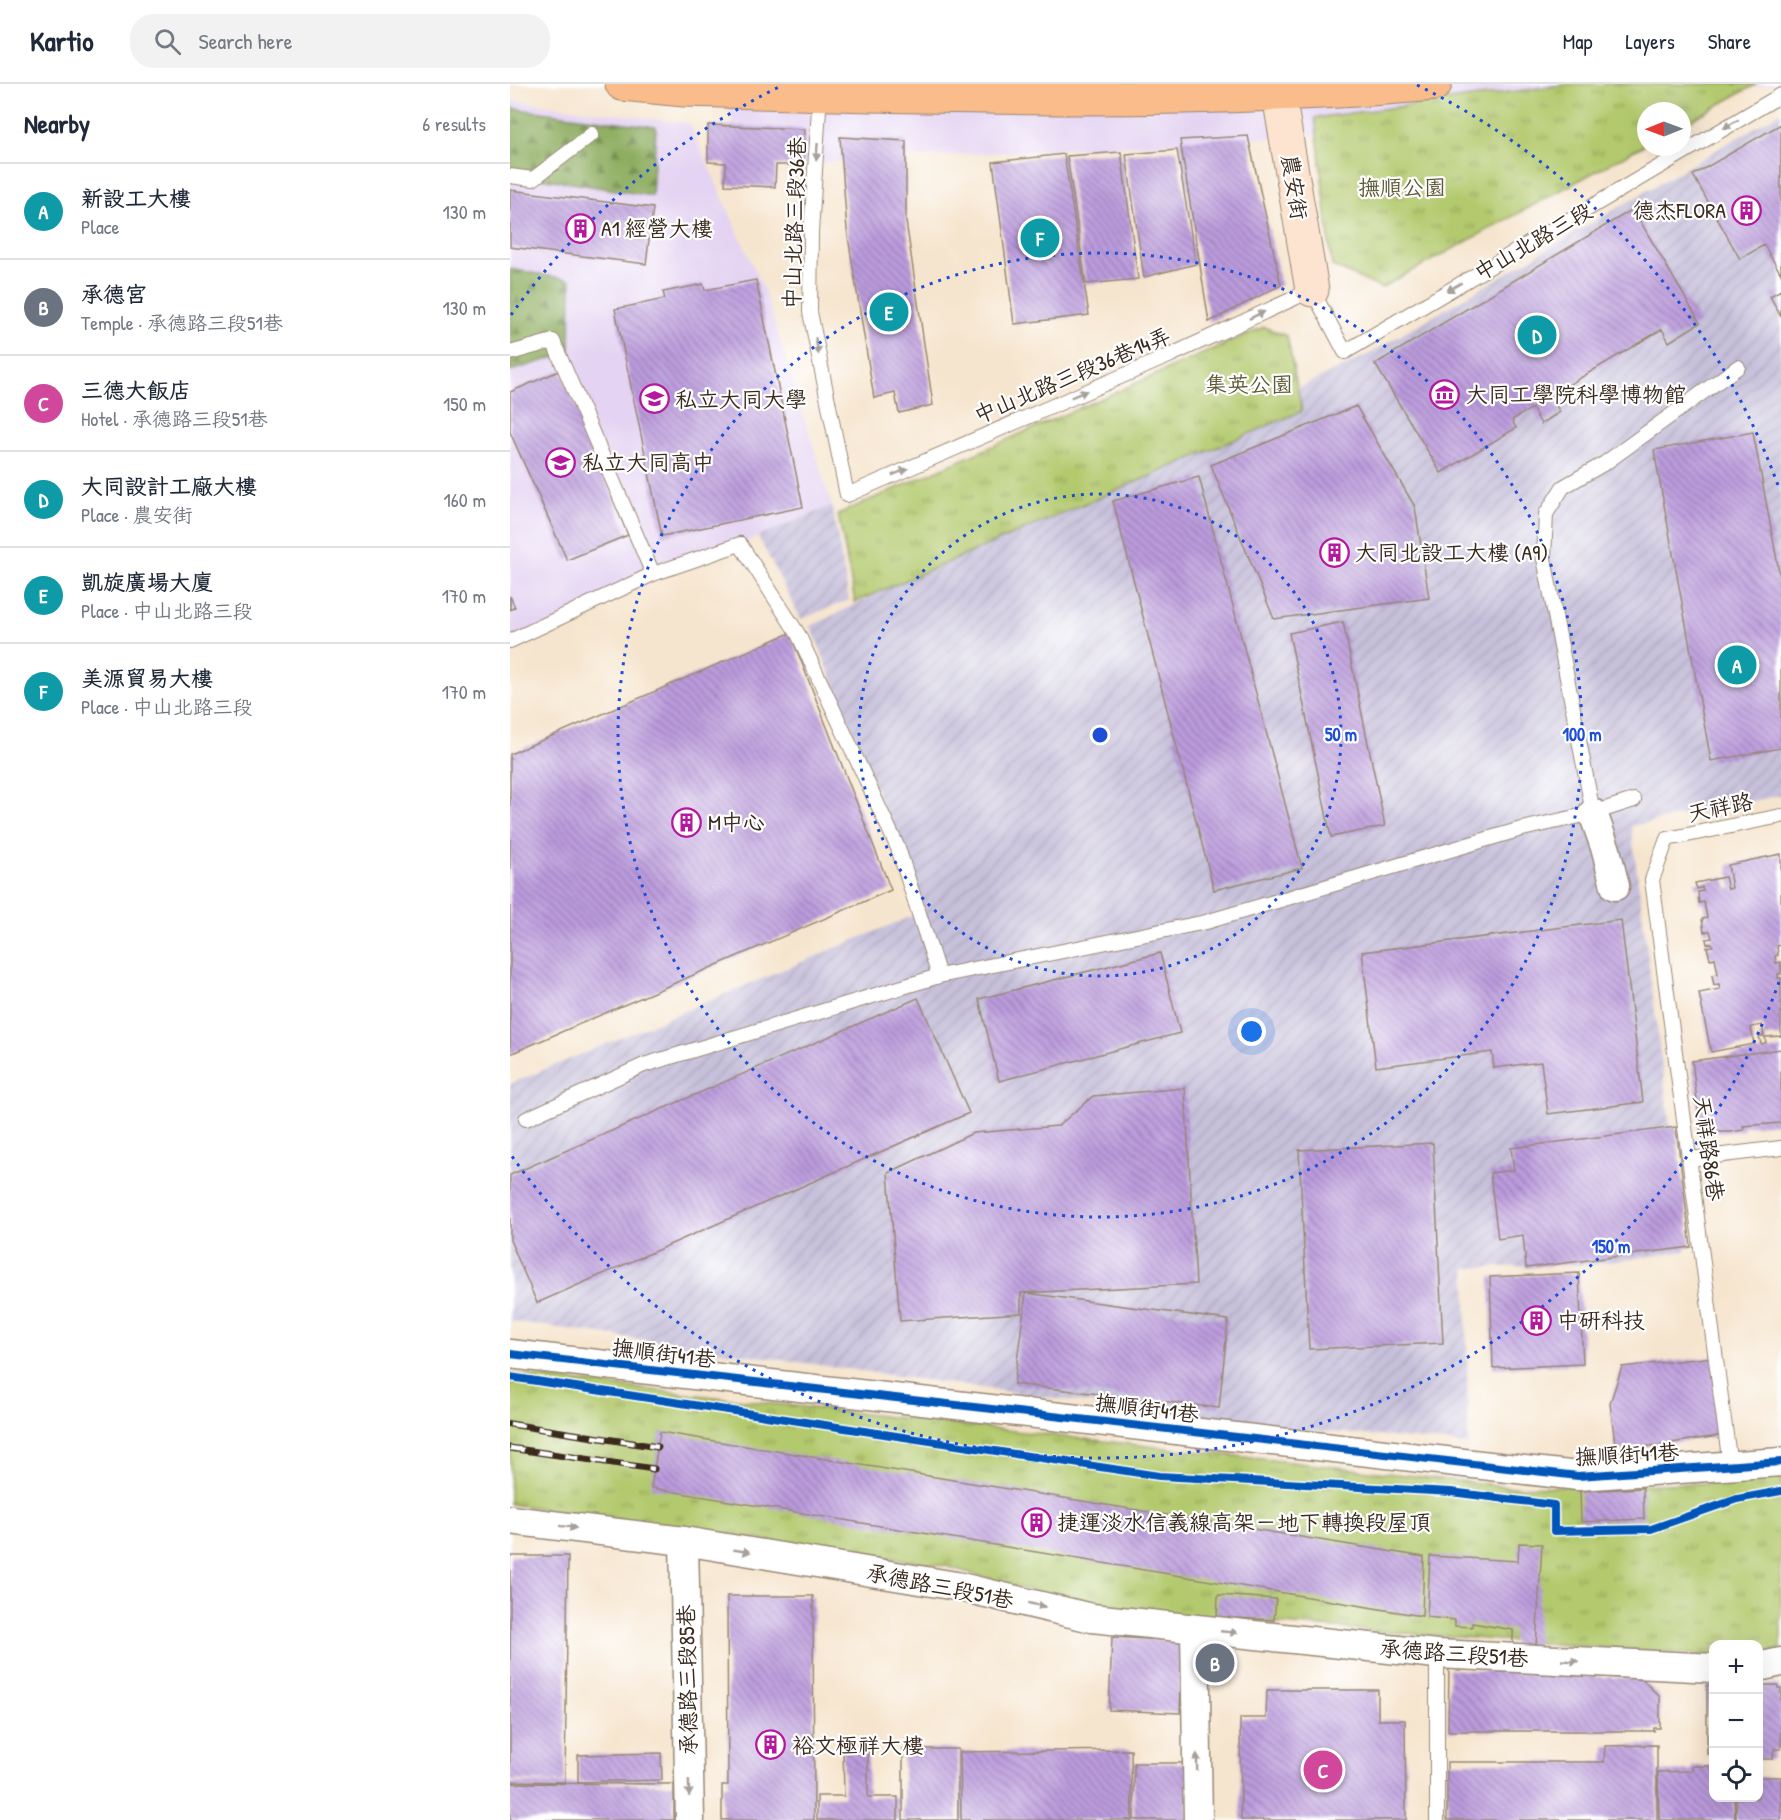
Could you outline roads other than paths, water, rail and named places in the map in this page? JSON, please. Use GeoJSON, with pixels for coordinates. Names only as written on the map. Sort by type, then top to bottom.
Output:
{"type":"FeatureCollection","features":[{"type":"Feature","properties":{"kind":"main road"},"geometry":{"type":"LineString","coordinates":[[622,84],[684,90],[1067,98],[1278,89],[1347,92],[1435,84]]}},
{"type":"Feature","properties":{"kind":"street","name":"農安街"},"geometry":{"type":"LineString","coordinates":[[1278,89],[1312,290]]}},
{"type":"Feature","properties":{"kind":"street"},"geometry":{"type":"LineString","coordinates":[[1593,813],[1615,886]]}},
{"type":"Feature","properties":{"kind":"street","name":"撫順街41巷"},"geometry":{"type":"LineString","coordinates":[[510,1354],[1578,1476],[1781,1462]]}},
{"type":"Feature","properties":{"kind":"street","name":"承德路三段51巷"},"geometry":{"type":"LineString","coordinates":[[510,1520],[684,1541],[956,1586],[1092,1618],[1437,1654],[1709,1668]]}},
{"type":"Feature","properties":{"kind":"street","name":"承德路三段85巷"},"geometry":{"type":"LineString","coordinates":[[684,1541],[690,1820]]}},
{"type":"Feature","properties":{"kind":"street"},"geometry":{"type":"LineString","coordinates":[[1196,1630],[1198,1820]]}},
{"type":"Feature","properties":{"kind":"street"},"geometry":{"type":"LineString","coordinates":[[1763,1666],[1781,1662]]}},
{"type":"Feature","properties":{"kind":"lane","name":"中山北路三段36巷"},"geometry":{"type":"LineString","coordinates":[[820,93],[810,312],[846,495]]}},
{"type":"Feature","properties":{"kind":"lane","name":"中山北路三段"},"geometry":{"type":"LineString","coordinates":[[1312,290],[1345,352],[1781,95]]}},
{"type":"Feature","properties":{"kind":"lane"},"geometry":{"type":"LineString","coordinates":[[510,176],[533,179],[592,134]]}},
{"type":"Feature","properties":{"kind":"lane","name":"中山北路三段36巷14弄"},"geometry":{"type":"LineString","coordinates":[[846,495],[1171,355],[1312,290]]}},
{"type":"Feature","properties":{"kind":"lane"},"geometry":{"type":"LineString","coordinates":[[510,353],[553,340],[653,574]]}},
{"type":"Feature","properties":{"kind":"lane"},"geometry":{"type":"LineString","coordinates":[[1593,813],[1544,558],[1546,514],[1563,487],[1605,463],[1738,367]]}},
{"type":"Feature","properties":{"kind":"lane"},"geometry":{"type":"LineString","coordinates":[[510,641],[653,574],[740,544],[798,634],[898,848],[939,976]]}},
{"type":"Feature","properties":{"kind":"lane"},"geometry":{"type":"LineString","coordinates":[[526,1119],[644,1065],[939,976],[1206,922],[1518,830],[1593,813],[1634,800]]}},
{"type":"Feature","properties":{"kind":"lane","name":"天祥路"},"geometry":{"type":"LineString","coordinates":[[1667,839],[1781,816]]}},
{"type":"Feature","properties":{"kind":"lane","name":"天祥路86巷"},"geometry":{"type":"LineString","coordinates":[[1667,839],[1652,880],[1730,1465]]}},
{"type":"Feature","properties":{"kind":"lane"},"geometry":{"type":"LineString","coordinates":[[1689,1159],[1781,1148]]}},
{"type":"Feature","properties":{"kind":"lane"},"geometry":{"type":"LineString","coordinates":[[1437,1654],[1437,1820]]}},
{"type":"Feature","properties":{"kind":"railway"},"geometry":{"type":"LineString","coordinates":[[510,1424],[658,1447]]}},
{"type":"Feature","properties":{"kind":"railway"},"geometry":{"type":"LineString","coordinates":[[510,1448],[654,1469]]}},
{"type":"Feature","properties":{"kind":"place","name":"德杰FLORA"},"geometry":{"type":"Point","coordinates":[1747,210]}},
{"type":"Feature","properties":{"kind":"place","name":"A1 經營大樓"},"geometry":{"type":"Point","coordinates":[580,228]}},
{"type":"Feature","properties":{"kind":"place","name":"美源貿易大樓"},"geometry":{"type":"Point","coordinates":[1040,238]}},
{"type":"Feature","properties":{"kind":"place","name":"凱旋廣場大廈"},"geometry":{"type":"Point","coordinates":[889,312]}},
{"type":"Feature","properties":{"kind":"place","name":"大同設計工廠大樓"},"geometry":{"type":"Point","coordinates":[1537,335]}},
{"type":"Feature","properties":{"kind":"place","name":"大同工學院科學博物館"},"geometry":{"type":"Point","coordinates":[1445,394]}},
{"type":"Feature","properties":{"kind":"place","name":"私立大同大學"},"geometry":{"type":"Point","coordinates":[654,399]}},
{"type":"Feature","properties":{"kind":"place","name":"私立大同高中"},"geometry":{"type":"Point","coordinates":[561,462]}},
{"type":"Feature","properties":{"kind":"place","name":"大同北設工大樓 (A9)"},"geometry":{"type":"Point","coordinates":[1334,552]}},
{"type":"Feature","properties":{"kind":"place","name":"新設工大樓"},"geometry":{"type":"Point","coordinates":[1737,665]}},
{"type":"Feature","properties":{"kind":"place","name":"M中心"},"geometry":{"type":"Point","coordinates":[687,822]}},
{"type":"Feature","properties":{"kind":"place","name":"中研科技"},"geometry":{"type":"Point","coordinates":[1536,1320]}},
{"type":"Feature","properties":{"kind":"place","name":"捷運淡水信義線高架－地下轉換段屋頂"},"geometry":{"type":"Point","coordinates":[1036,1522]}},
{"type":"Feature","properties":{"kind":"place","name":"承德宮"},"geometry":{"type":"Point","coordinates":[1215,1663]}},
{"type":"Feature","properties":{"kind":"place","name":"裕文極祥大樓"},"geometry":{"type":"Point","coordinates":[771,1745]}},
{"type":"Feature","properties":{"kind":"place","name":"三德大飯店"},"geometry":{"type":"Point","coordinates":[1323,1770]}},
{"type":"Feature","properties":{"kind":"park label","name":"撫順公園"},"geometry":{"type":"Point","coordinates":[1402,187]}},
{"type":"Feature","properties":{"kind":"park label","name":"集英公園"},"geometry":{"type":"Point","coordinates":[1249,384]}}]}
